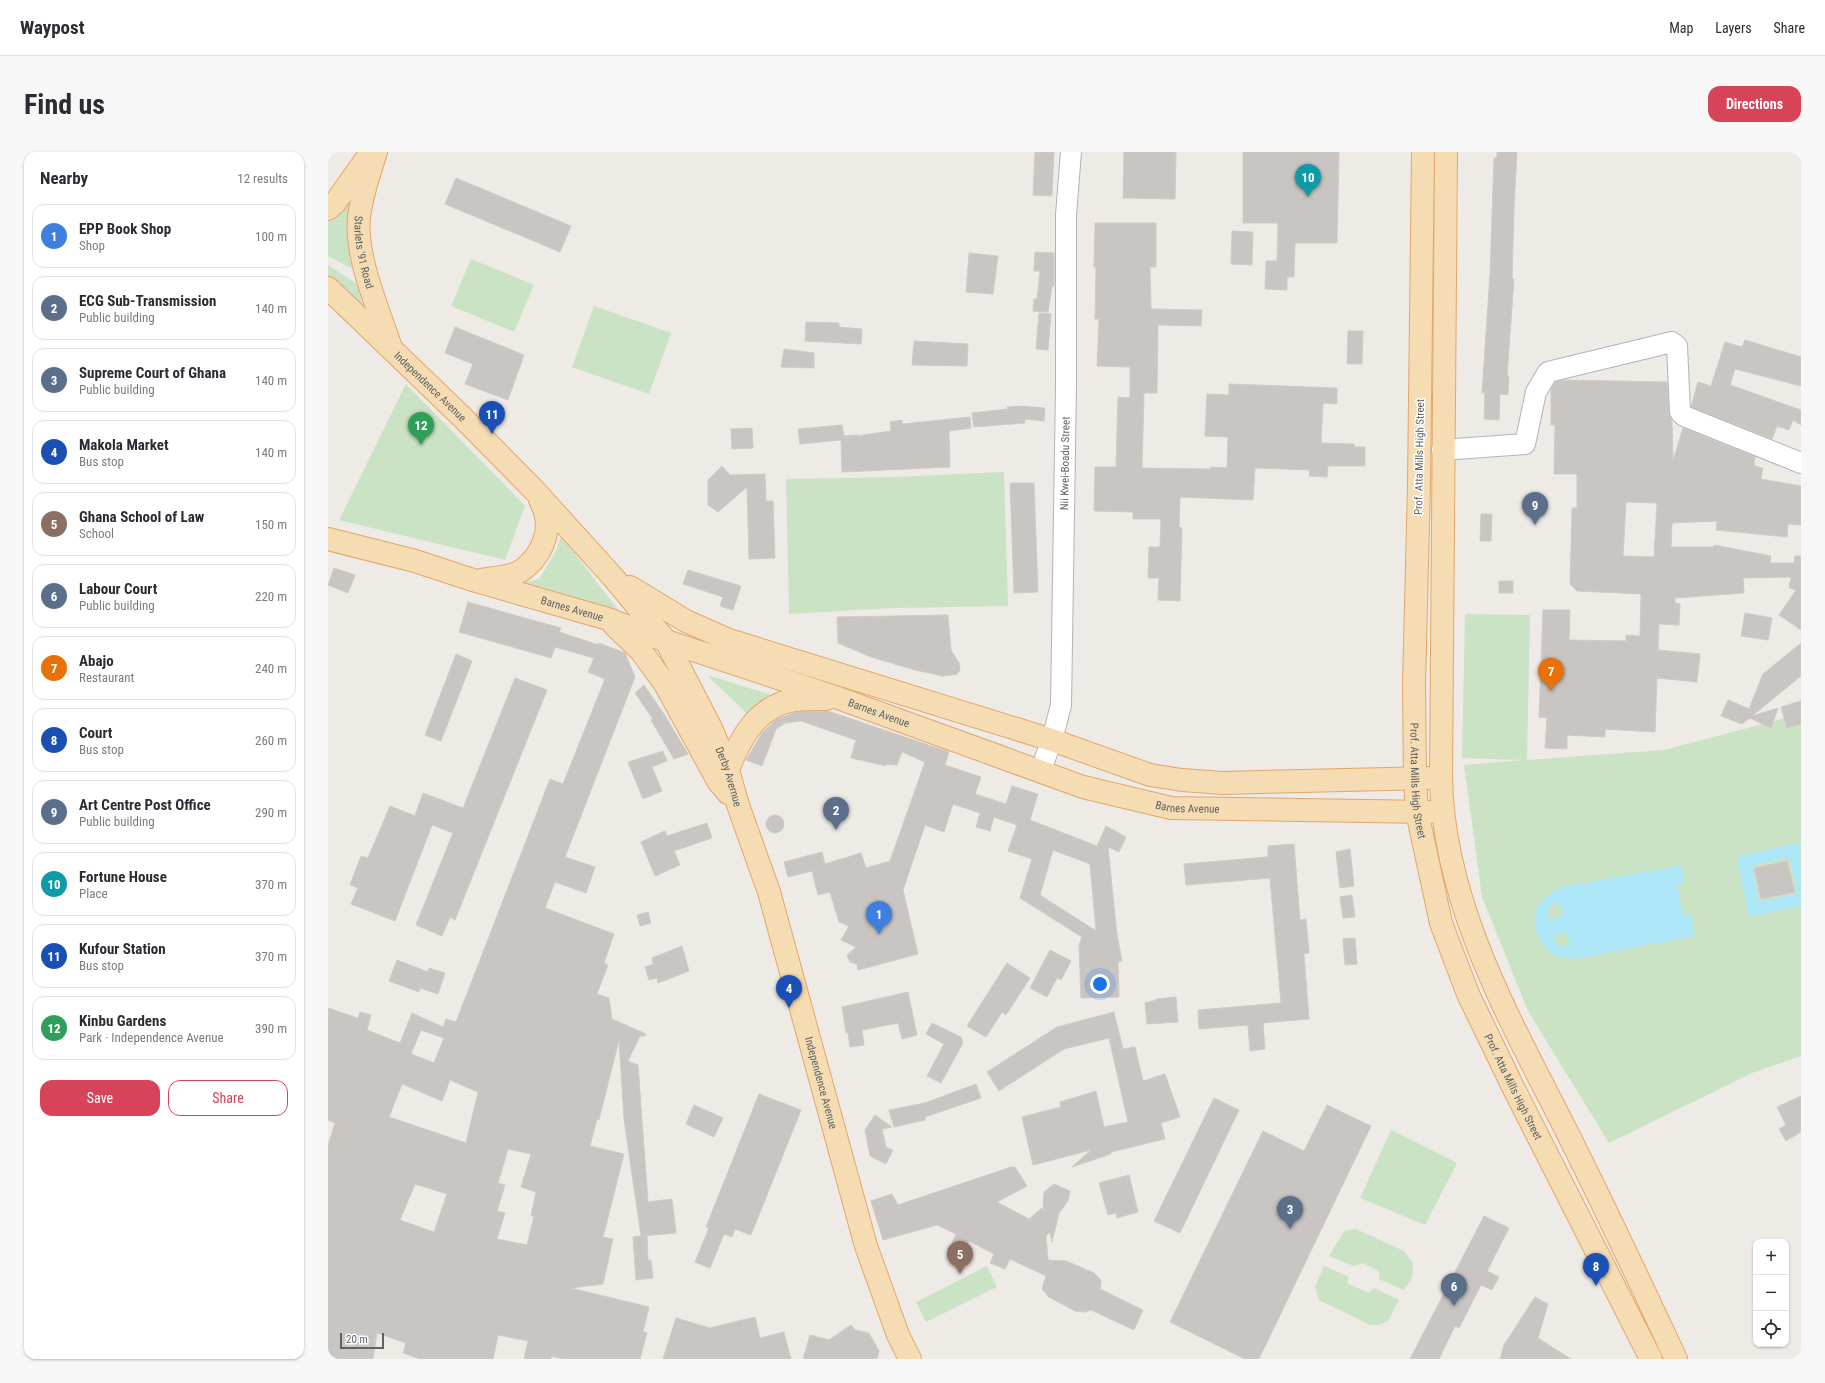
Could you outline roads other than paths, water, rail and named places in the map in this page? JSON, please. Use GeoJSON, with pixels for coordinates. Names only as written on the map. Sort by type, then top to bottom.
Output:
{"type":"FeatureCollection","features":[{"type":"Feature","properties":{"kind":"main road"},"geometry":{"type":"LineString","coordinates":[[328,209],[335,203],[372,152]]}},
{"type":"Feature","properties":{"kind":"main road","name":"Starlets '91 Road"},"geometry":{"type":"LineString","coordinates":[[376,152],[363,191],[359,219],[362,256],[371,292],[392,351]]}},
{"type":"Feature","properties":{"kind":"main road","name":"Prof. Atta Mills High Street"},"geometry":{"type":"LineString","coordinates":[[1423,152],[1420,460],[1414,686],[1417,812],[1428,870],[1441,923],[1468,994],[1513,1087],[1651,1359]]}},
{"type":"Feature","properties":{"kind":"main road","name":"Prof. Atta Mills High Street"},"geometry":{"type":"LineString","coordinates":[[1446,152],[1442,450],[1441,777],[1442,812],[1449,858],[1478,946],[1491,979],[1615,1228],[1676,1359]]}},
{"type":"Feature","properties":{"kind":"main road","name":"Independence Avenue"},"geometry":{"type":"LineString","coordinates":[[328,288],[462,417],[535,491],[612,576]]}},
{"type":"Feature","properties":{"kind":"main road"},"geometry":{"type":"LineString","coordinates":[[476,581],[518,572],[529,565],[542,549],[548,529],[546,510],[535,491]]}},
{"type":"Feature","properties":{"kind":"main road","name":"Barnes Avenue"},"geometry":{"type":"LineString","coordinates":[[328,539],[415,562],[608,619],[838,698],[1083,787],[1171,808],[1442,812]]}},
{"type":"Feature","properties":{"kind":"main road"},"geometry":{"type":"LineString","coordinates":[[612,576],[674,614],[729,640],[1052,740],[1150,774],[1182,780],[1223,783],[1441,777]]}},
{"type":"Feature","properties":{"kind":"main road","name":"Derby Avernue"},"geometry":{"type":"LineString","coordinates":[[612,576],[666,640],[712,730],[728,770],[738,805]]}},
{"type":"Feature","properties":{"kind":"main road","name":"Derby Avernue"},"geometry":{"type":"LineString","coordinates":[[608,619],[653,665],[718,781],[738,805]]}},
{"type":"Feature","properties":{"kind":"main road"},"geometry":{"type":"LineString","coordinates":[[728,770],[745,734],[754,722],[766,712],[780,704],[795,700],[838,698]]}},
{"type":"Feature","properties":{"kind":"main road","name":"Independence Avenue"},"geometry":{"type":"LineString","coordinates":[[738,805],[769,892],[866,1246],[898,1335],[910,1359]]}},
{"type":"Feature","properties":{"kind":"street","name":"Nii Kwei-Boadu Street"},"geometry":{"type":"LineString","coordinates":[[1040,772],[1052,740],[1061,704],[1066,378],[1066,216],[1071,152]]}},
{"type":"Feature","properties":{"kind":"street"},"geometry":{"type":"LineString","coordinates":[[1442,450],[1525,444],[1536,392],[1548,372],[1672,342],[1677,346],[1680,412],[1692,419],[1801,462]]}},
{"type":"Feature","properties":{"kind":"water"},"geometry":{"type":"Polygon","coordinates":[[[1800,842],[1801,906],[1749,917],[1737,857],[1800,842]],[[1789,857],[1752,866],[1759,901],[1798,894],[1789,857]]]}},
{"type":"Feature","properties":{"kind":"water"},"geometry":{"type":"Polygon","coordinates":[[[1681,865],[1684,882],[1677,884],[1683,915],[1691,914],[1695,936],[1574,959],[1559,957],[1548,950],[1543,944],[1536,931],[1535,924],[1536,910],[1546,898],[1558,888],[1681,865]],[[1559,903],[1550,906],[1548,911],[1549,920],[1563,916],[1559,903]],[[1566,932],[1553,936],[1557,945],[1561,947],[1570,944],[1566,932]]]}},
{"type":"Feature","properties":{"kind":"place","name":"Fortune House"},"geometry":{"type":"Point","coordinates":[1308,197]}},
{"type":"Feature","properties":{"kind":"place","name":"Kufour Station"},"geometry":{"type":"Point","coordinates":[492,434]}},
{"type":"Feature","properties":{"kind":"place","name":"Kinbu Gardens"},"geometry":{"type":"Point","coordinates":[421,445]}},
{"type":"Feature","properties":{"kind":"place","name":"Art Centre Post Office"},"geometry":{"type":"Point","coordinates":[1535,525]}},
{"type":"Feature","properties":{"kind":"place","name":"Abajo"},"geometry":{"type":"Point","coordinates":[1551,691]}},
{"type":"Feature","properties":{"kind":"place","name":"ECG Sub-Transmission"},"geometry":{"type":"Point","coordinates":[836,830]}},
{"type":"Feature","properties":{"kind":"place","name":"EPP Book Shop"},"geometry":{"type":"Point","coordinates":[879,934]}},
{"type":"Feature","properties":{"kind":"place","name":"Makola Market"},"geometry":{"type":"Point","coordinates":[789,1008]}},
{"type":"Feature","properties":{"kind":"place","name":"Supreme Court of Ghana"},"geometry":{"type":"Point","coordinates":[1290,1229]}},
{"type":"Feature","properties":{"kind":"place","name":"Ghana School of Law"},"geometry":{"type":"Point","coordinates":[960,1274]}},
{"type":"Feature","properties":{"kind":"place","name":"Court"},"geometry":{"type":"Point","coordinates":[1596,1286]}},
{"type":"Feature","properties":{"kind":"place","name":"Labour Court"},"geometry":{"type":"Point","coordinates":[1454,1306]}}]}
